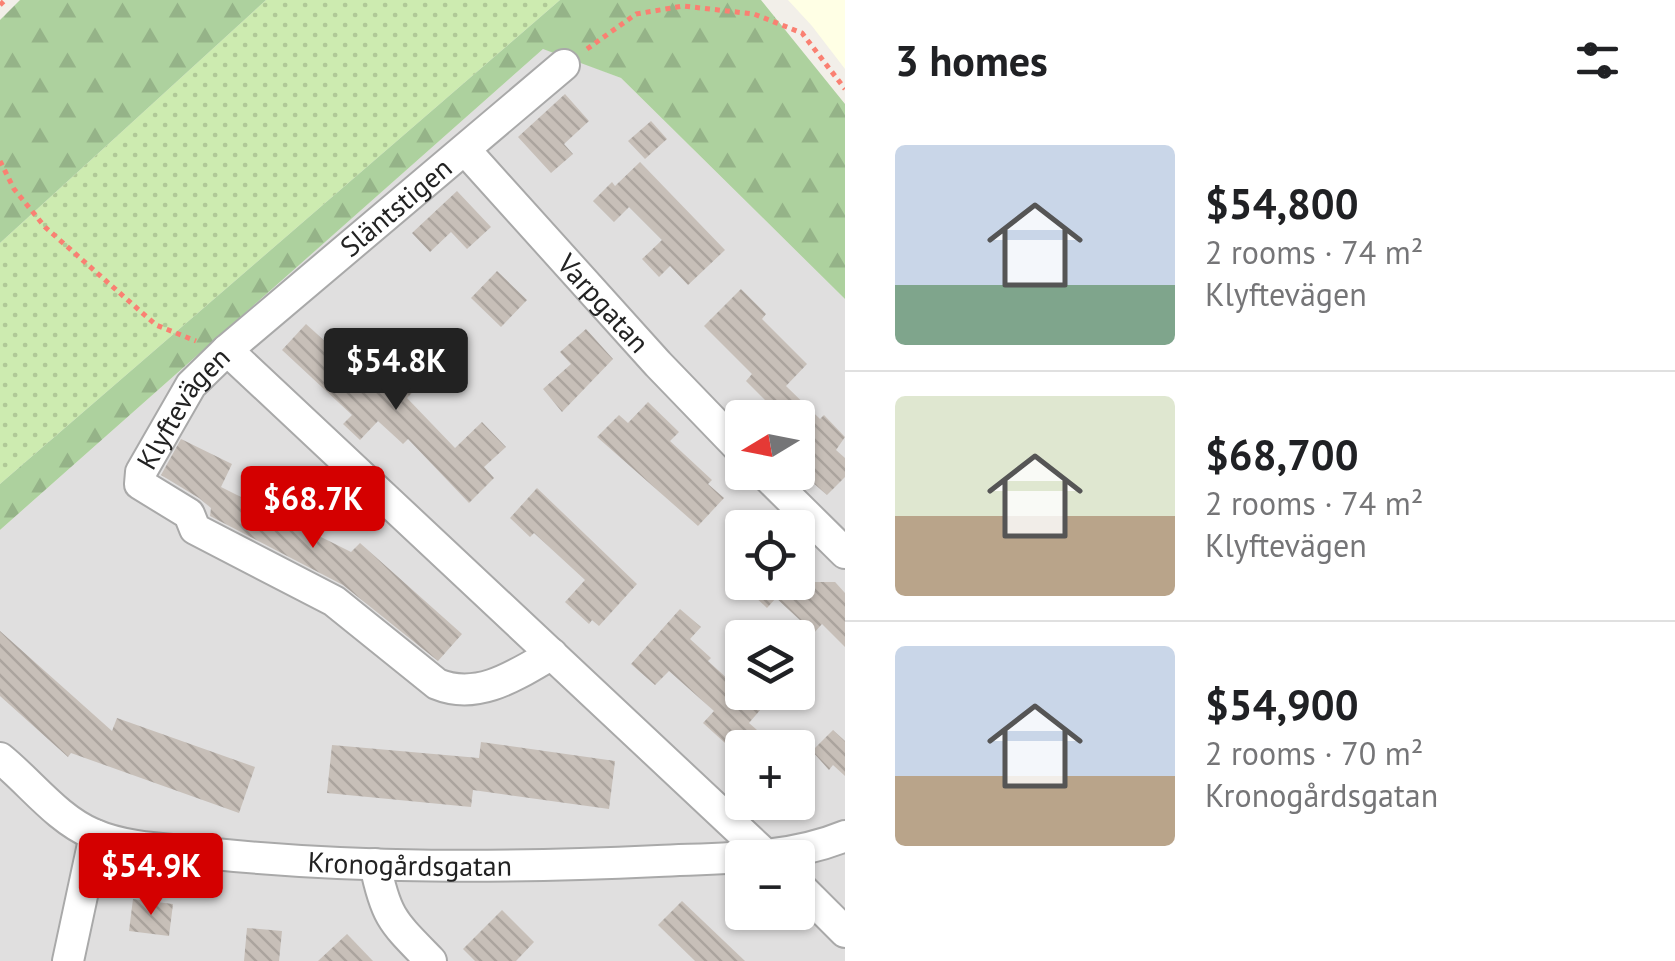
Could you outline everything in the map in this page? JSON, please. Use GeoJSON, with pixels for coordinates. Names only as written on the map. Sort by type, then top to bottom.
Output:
{"type":"FeatureCollection","features":[{"type":"Feature","properties":{"kind":"street","name":"Släntstigen"},"geometry":{"type":"LineString","coordinates":[[226,350],[564,66]]}},
{"type":"Feature","properties":{"kind":"street","name":"Varpgatan"},"geometry":{"type":"LineString","coordinates":[[466,151],[725,434]]}},
{"type":"Feature","properties":{"kind":"street","name":"Klyftevägen"},"geometry":{"type":"LineString","coordinates":[[552,654],[505,680],[455,692],[437,684],[334,601],[194,530],[189,514],[140,484],[141,472],[192,385],[226,350],[552,654],[751,840]]}},
{"type":"Feature","properties":{"kind":"street"},"geometry":{"type":"LineString","coordinates":[[781,490],[845,553]]}},
{"type":"Feature","properties":{"kind":"street","name":"Kronogårdsgatan"},"geometry":{"type":"LineString","coordinates":[[0,758],[68,821],[94,835],[140,846],[273,860],[375,864],[592,864],[725,858]]}},
{"type":"Feature","properties":{"kind":"street"},"geometry":{"type":"LineString","coordinates":[[68,961],[94,835]]}},
{"type":"Feature","properties":{"kind":"street","name":"Kronogårdsgatan"},"geometry":{"type":"LineString","coordinates":[[815,844],[845,836]]}},
{"type":"Feature","properties":{"kind":"street"},"geometry":{"type":"LineString","coordinates":[[375,864],[384,908],[431,961]]}},
{"type":"Feature","properties":{"kind":"street"},"geometry":{"type":"LineString","coordinates":[[815,903],[845,932]]}},
{"type":"Feature","properties":{"kind":"path"},"geometry":{"type":"LineString","coordinates":[[564,66],[636,14],[683,6],[754,14],[802,33],[845,90]]}},
{"type":"Feature","properties":{"kind":"path"},"geometry":{"type":"LineString","coordinates":[[0,161],[14,189],[45,227],[156,325],[226,350]]}},
{"type":"Feature","properties":{"kind":"shaded area"},"geometry":{"type":"Polygon","coordinates":[[[788,0],[845,0],[845,69],[812,26],[788,0]]]}},
{"type":"Feature","properties":{"kind":"shaded area"},"geometry":{"type":"Polygon","coordinates":[[[544,48],[621,78],[845,299],[845,961],[0,961],[0,530],[544,48]]]}},
{"type":"Feature","properties":{"kind":"green space"},"geometry":{"type":"Polygon","coordinates":[[[20,0],[266,0],[0,243],[0,20],[20,0]]]}},
{"type":"Feature","properties":{"kind":"green space"},"geometry":{"type":"Polygon","coordinates":[[[266,0],[560,0],[0,484],[0,243],[266,0]]]}},
{"type":"Feature","properties":{"kind":"green space"},"geometry":{"type":"Polygon","coordinates":[[[560,0],[761,0],[845,104],[845,299],[621,78],[543,49],[0,530],[0,484],[560,0]]]}},
{"type":"Feature","properties":{"kind":"building"},"geometry":{"type":"Polygon","coordinates":[[[565,94],[589,121],[564,144],[573,154],[551,173],[518,137],[565,94]]]}},
{"type":"Feature","properties":{"kind":"building"},"geometry":{"type":"Polygon","coordinates":[[[651,121],[667,139],[645,159],[628,141],[651,121]]]}},
{"type":"Feature","properties":{"kind":"building"},"geometry":{"type":"Polygon","coordinates":[[[640,162],[725,250],[688,285],[670,266],[659,277],[642,259],[662,240],[629,207],[614,222],[593,201],[640,162]]]}},
{"type":"Feature","properties":{"kind":"building"},"geometry":{"type":"Polygon","coordinates":[[[457,191],[491,227],[467,249],[451,232],[430,252],[412,233],[457,191]]]}},
{"type":"Feature","properties":{"kind":"building"},"geometry":{"type":"Polygon","coordinates":[[[497,271],[527,300],[501,327],[471,298],[497,271]]]}},
{"type":"Feature","properties":{"kind":"building"},"geometry":{"type":"Polygon","coordinates":[[[741,289],[766,314],[762,319],[807,364],[786,386],[800,400],[765,400],[746,381],[752,374],[704,326],[741,289]]]}},
{"type":"Feature","properties":{"kind":"building"},"geometry":{"type":"Polygon","coordinates":[[[306,324],[376,388],[402,360],[424,380],[407,398],[455,448],[482,422],[506,447],[484,467],[494,478],[469,503],[408,439],[403,444],[378,421],[360,440],[343,424],[352,415],[282,350],[306,324]]]}},
{"type":"Feature","properties":{"kind":"building"},"geometry":{"type":"Polygon","coordinates":[[[586,329],[613,359],[562,412],[543,389],[571,364],[560,352],[586,329]]]}},
{"type":"Feature","properties":{"kind":"building"},"geometry":{"type":"Polygon","coordinates":[[[648,402],[679,432],[670,441],[712,480],[708,484],[724,498],[698,526],[597,437],[619,415],[628,423],[648,402]]]}},
{"type":"Feature","properties":{"kind":"building"},"geometry":{"type":"Polygon","coordinates":[[[815,414],[820,419],[824,415],[845,437],[836,450],[845,458],[845,477],[827,495],[815,485],[815,414]]]}},
{"type":"Feature","properties":{"kind":"building"},"geometry":{"type":"Polygon","coordinates":[[[181,439],[232,464],[221,487],[351,552],[360,543],[462,634],[438,661],[343,585],[210,516],[211,508],[161,475],[181,439]]]}},
{"type":"Feature","properties":{"kind":"building"},"geometry":{"type":"Polygon","coordinates":[[[537,488],[637,584],[599,626],[592,620],[589,624],[565,602],[585,580],[534,533],[530,537],[510,518],[537,488]]]}},
{"type":"Feature","properties":{"kind":"building"},"geometry":{"type":"Polygon","coordinates":[[[815,582],[835,582],[845,593],[845,647],[822,624],[815,632],[815,620],[800,620],[778,600],[815,600],[815,582]]]}},
{"type":"Feature","properties":{"kind":"building"},"geometry":{"type":"Polygon","coordinates":[[[758,600],[774,600],[767,608],[758,600]]]}},
{"type":"Feature","properties":{"kind":"building"},"geometry":{"type":"Polygon","coordinates":[[[680,609],[701,627],[690,639],[725,676],[725,710],[760,710],[749,723],[757,730],[725,730],[725,743],[703,723],[714,711],[669,671],[655,685],[631,664],[680,609]]]}},
{"type":"Feature","properties":{"kind":"building"},"geometry":{"type":"Polygon","coordinates":[[[0,631],[112,731],[117,718],[255,767],[239,813],[71,753],[68,757],[0,696],[0,631]]]}},
{"type":"Feature","properties":{"kind":"building"},"geometry":{"type":"Polygon","coordinates":[[[833,730],[845,741],[845,776],[833,765],[829,770],[815,754],[815,748],[833,730]]]}},
{"type":"Feature","properties":{"kind":"building"},"geometry":{"type":"Polygon","coordinates":[[[481,742],[615,761],[609,809],[473,790],[471,807],[327,793],[332,745],[479,758],[481,742]]]}},
{"type":"Feature","properties":{"kind":"building"},"geometry":{"type":"Polygon","coordinates":[[[133,899],[173,904],[169,936],[129,931],[133,899]]]}},
{"type":"Feature","properties":{"kind":"building"},"geometry":{"type":"Polygon","coordinates":[[[682,901],[745,961],[695,961],[658,925],[682,901]]]}},
{"type":"Feature","properties":{"kind":"building"},"geometry":{"type":"Polygon","coordinates":[[[502,910],[534,942],[516,961],[475,961],[463,949],[502,910]]]}},
{"type":"Feature","properties":{"kind":"building"},"geometry":{"type":"Polygon","coordinates":[[[247,928],[282,931],[279,961],[244,961],[247,928]]]}},
{"type":"Feature","properties":{"kind":"building"},"geometry":{"type":"Polygon","coordinates":[[[347,934],[373,961],[318,961],[347,934]]]}}]}
